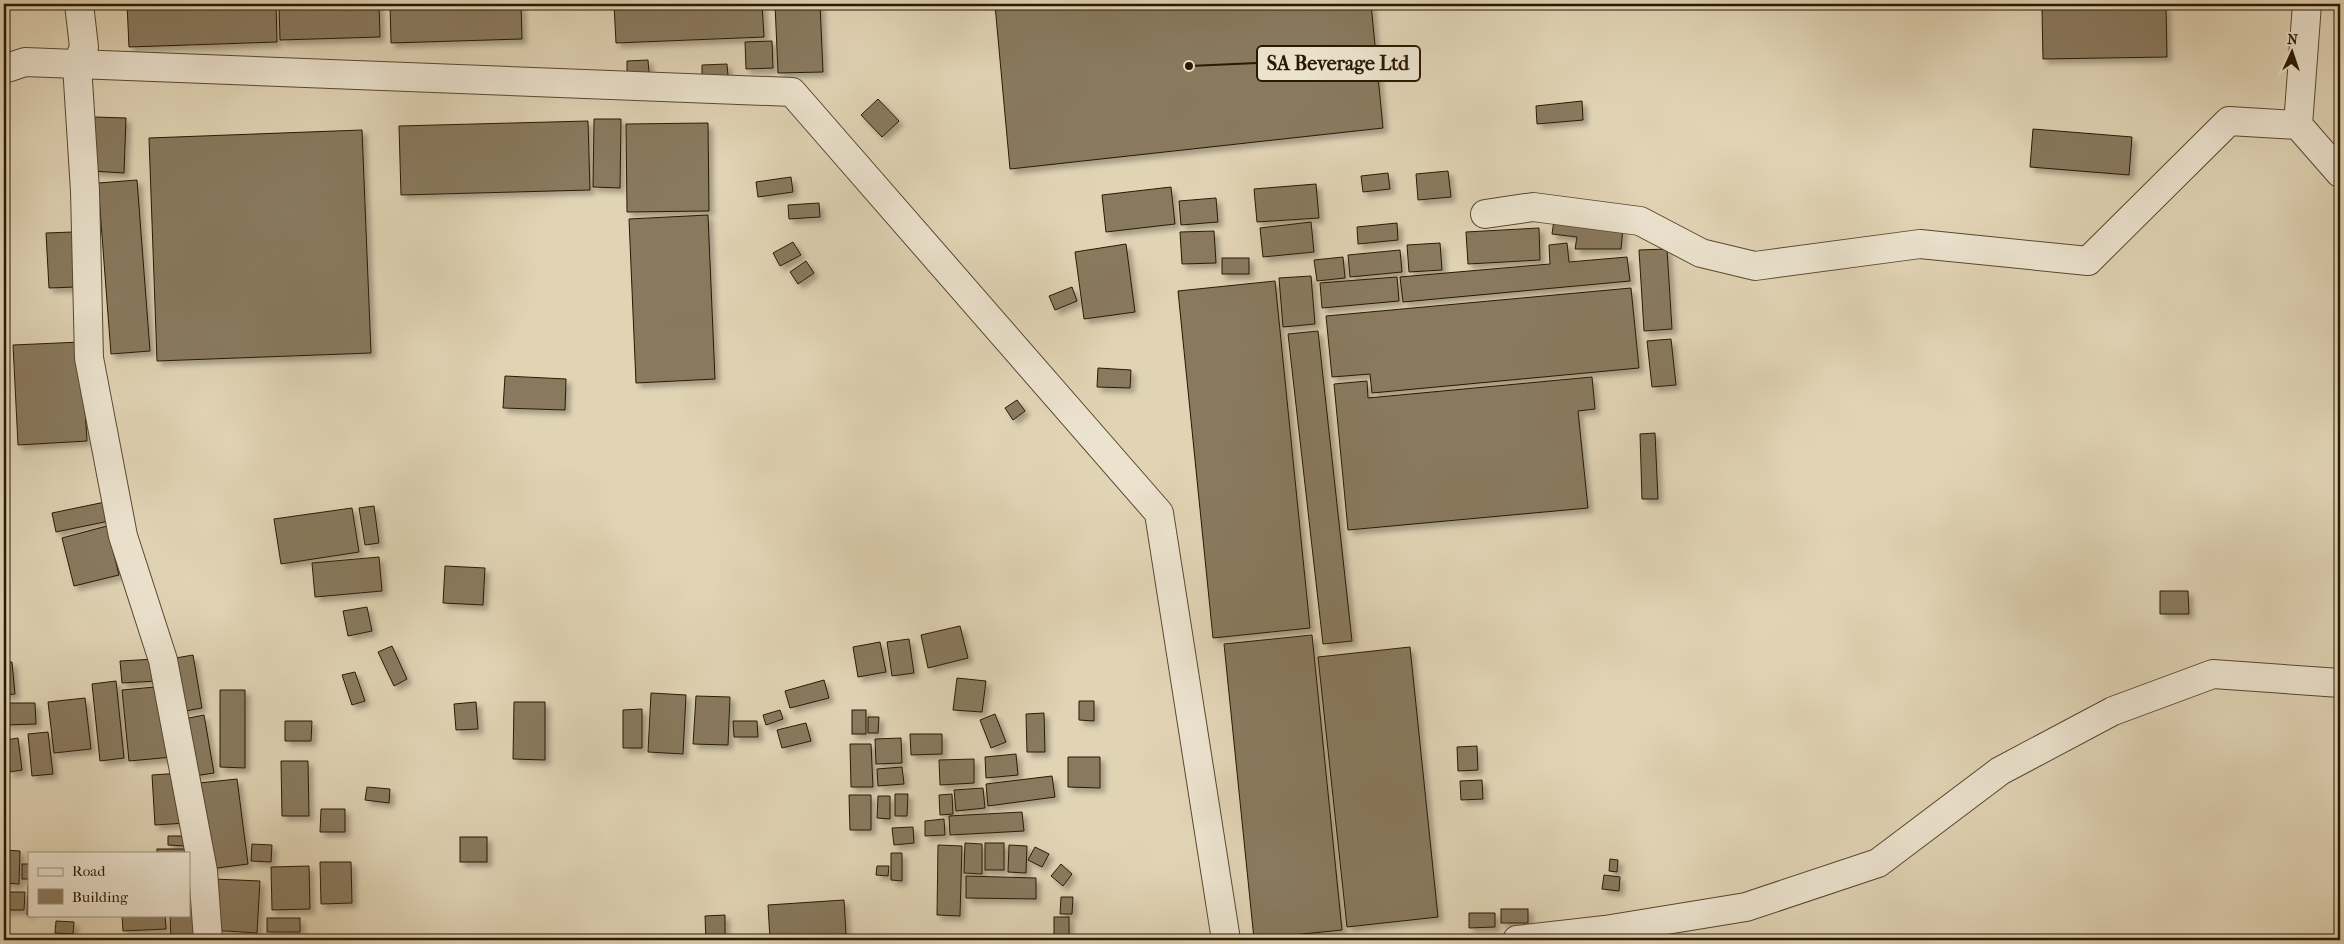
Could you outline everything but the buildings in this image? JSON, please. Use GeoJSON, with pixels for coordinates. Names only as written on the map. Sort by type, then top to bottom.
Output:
{"type":"FeatureCollection","features":[{"type":"Feature","properties":{"kind":"street"},"geometry":{"type":"LineString","coordinates":[[79,4],[84,47],[77,64],[85,191],[89,358],[123,536],[163,660],[203,871],[208,940]]}},
{"type":"Feature","properties":{"kind":"street"},"geometry":{"type":"LineString","coordinates":[[2298,126],[2307,4]]}},
{"type":"Feature","properties":{"kind":"street"},"geometry":{"type":"LineString","coordinates":[[4,69],[24,62],[792,92],[1159,513],[1226,940]]}},
{"type":"Feature","properties":{"kind":"street"},"geometry":{"type":"LineString","coordinates":[[1485,214],[1533,207],[1640,221],[1701,253],[1755,266],[1920,244],[2088,261],[2229,121],[2298,126],[2340,173]]}},
{"type":"Feature","properties":{"kind":"street"},"geometry":{"type":"LineString","coordinates":[[1517,940],[1608,935],[1746,907],[1878,864],[2000,771],[2113,711],[2213,674],[2340,683]]}},
{"type":"Feature","properties":{"kind":"place","name":"SA Beverage Ltd"},"geometry":{"type":"Point","coordinates":[1189,66]}}]}
